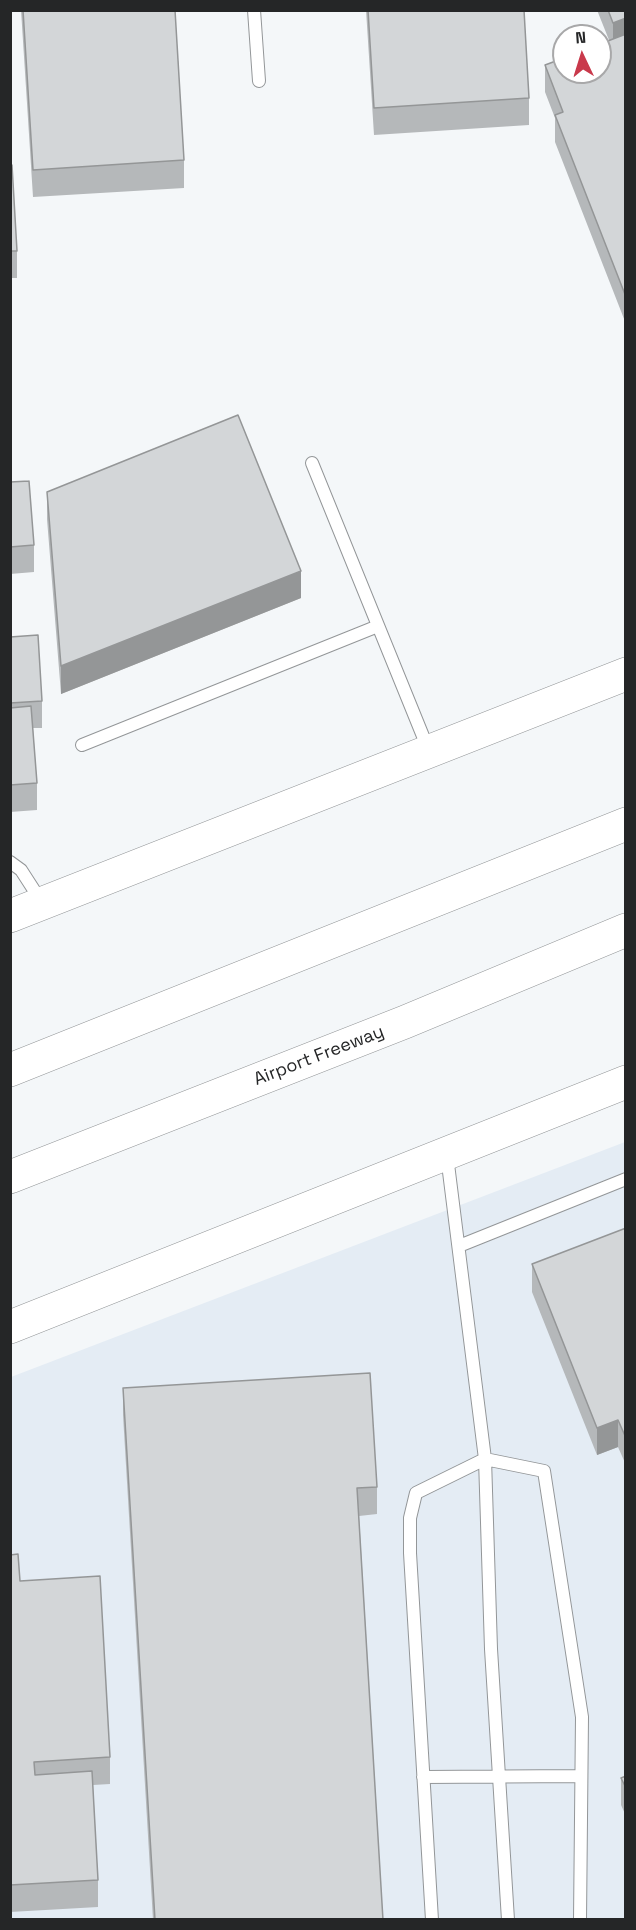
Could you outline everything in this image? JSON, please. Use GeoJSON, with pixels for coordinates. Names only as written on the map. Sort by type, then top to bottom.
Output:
{"type":"FeatureCollection","features":[{"type":"Feature","properties":{"kind":"main road"},"geometry":{"type":"LineString","coordinates":[[10,916],[626,674]]}},
{"type":"Feature","properties":{"kind":"main road"},"geometry":{"type":"LineString","coordinates":[[10,1070],[626,825]]}},
{"type":"Feature","properties":{"kind":"main road","name":"Airport Freeway"},"geometry":{"type":"LineString","coordinates":[[10,1177],[405,1022],[626,930]]}},
{"type":"Feature","properties":{"kind":"main road"},"geometry":{"type":"LineString","coordinates":[[10,1327],[626,1082]]}},
{"type":"Feature","properties":{"kind":"lane"},"geometry":{"type":"LineString","coordinates":[[254,10],[259,81]]}},
{"type":"Feature","properties":{"kind":"lane"},"geometry":{"type":"LineString","coordinates":[[312,464],[429,751]]}},
{"type":"Feature","properties":{"kind":"lane"},"geometry":{"type":"LineString","coordinates":[[82,745],[378,626]]}},
{"type":"Feature","properties":{"kind":"lane"},"geometry":{"type":"LineString","coordinates":[[10,862],[21,870],[43,903]]}},
{"type":"Feature","properties":{"kind":"lane"},"geometry":{"type":"LineString","coordinates":[[446,1153],[485,1459],[491,1649],[508,1920]]}},
{"type":"Feature","properties":{"kind":"lane"},"geometry":{"type":"LineString","coordinates":[[459,1246],[626,1179]]}},
{"type":"Feature","properties":{"kind":"lane"},"geometry":{"type":"LineString","coordinates":[[432,1920],[410,1553],[410,1518],[416,1493],[485,1459],[544,1471],[582,1717],[580,1920]]}},
{"type":"Feature","properties":{"kind":"lane"},"geometry":{"type":"LineString","coordinates":[[423,1777],[580,1776]]}},
{"type":"Feature","properties":{"kind":"shaded area"},"geometry":{"type":"Polygon","coordinates":[[[625,1142],[625,1919],[11,1920],[11,1377],[625,1142]]]}},
{"type":"Feature","properties":{"kind":"building"},"geometry":{"type":"Polygon","coordinates":[[[23,10],[175,10],[184,160],[33,170],[23,10]]]}},
{"type":"Feature","properties":{"kind":"building"},"geometry":{"type":"Polygon","coordinates":[[[368,10],[524,10],[529,98],[374,108],[368,10]]]}},
{"type":"Feature","properties":{"kind":"building"},"geometry":{"type":"Polygon","coordinates":[[[608,10],[626,10],[626,18],[613,23],[608,10]]]}},
{"type":"Feature","properties":{"kind":"building"},"geometry":{"type":"Polygon","coordinates":[[[626,34],[626,297],[555,115],[563,112],[552,84],[612,84],[612,39],[626,34]]]}},
{"type":"Feature","properties":{"kind":"building"},"geometry":{"type":"Polygon","coordinates":[[[552,62],[552,83],[545,65],[552,62]]]}},
{"type":"Feature","properties":{"kind":"building"},"geometry":{"type":"Polygon","coordinates":[[[10,165],[12,165],[17,251],[10,251],[10,165]]]}},
{"type":"Feature","properties":{"kind":"building"},"geometry":{"type":"Polygon","coordinates":[[[238,415],[301,571],[61,666],[47,492],[238,415]]]}},
{"type":"Feature","properties":{"kind":"building"},"geometry":{"type":"Polygon","coordinates":[[[29,481],[34,545],[10,547],[10,482],[29,481]]]}},
{"type":"Feature","properties":{"kind":"building"},"geometry":{"type":"Polygon","coordinates":[[[38,635],[42,701],[10,703],[10,637],[38,635]]]}},
{"type":"Feature","properties":{"kind":"building"},"geometry":{"type":"Polygon","coordinates":[[[31,706],[37,783],[10,785],[10,708],[31,706]]]}},
{"type":"Feature","properties":{"kind":"building"},"geometry":{"type":"Polygon","coordinates":[[[626,1228],[626,1438],[618,1420],[597,1428],[532,1264],[626,1228]]]}},
{"type":"Feature","properties":{"kind":"building"},"geometry":{"type":"Polygon","coordinates":[[[370,1373],[377,1487],[357,1488],[383,1920],[155,1920],[123,1388],[370,1373]]]}},
{"type":"Feature","properties":{"kind":"building"},"geometry":{"type":"Polygon","coordinates":[[[18,1554],[20,1581],[100,1576],[110,1757],[34,1762],[35,1775],[92,1771],[98,1880],[10,1885],[10,1555],[18,1554]]]}},
{"type":"Feature","properties":{"kind":"building"},"geometry":{"type":"Polygon","coordinates":[[[626,1776],[626,1788],[621,1778],[626,1776]]]}}]}
